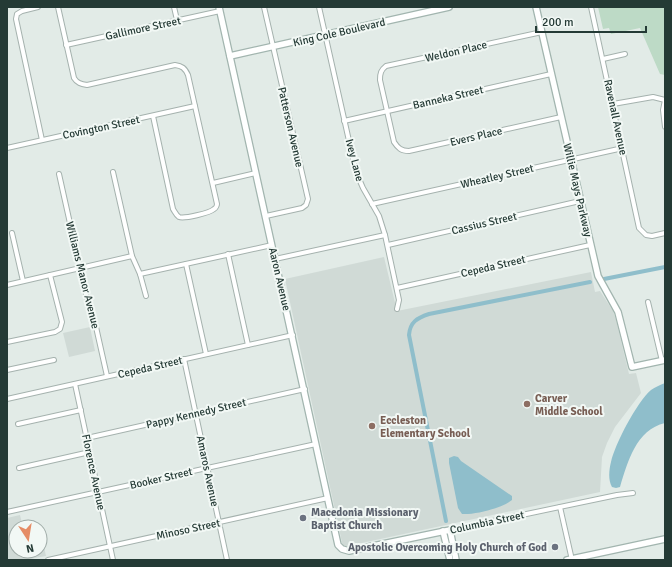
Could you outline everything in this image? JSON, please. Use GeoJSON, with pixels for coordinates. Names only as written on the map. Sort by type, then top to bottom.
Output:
{"type":"FeatureCollection","features":[{"type":"Feature","properties":{"kind":"street"},"geometry":{"type":"LineString","coordinates":[[38,7],[22,11],[17,14],[16,25],[42,140]]}},
{"type":"Feature","properties":{"kind":"street"},"geometry":{"type":"LineString","coordinates":[[58,7],[74,78],[77,82],[87,85],[176,65],[181,65],[186,70],[213,183],[217,204],[215,209],[210,212],[185,218],[176,214],[173,209],[152,116]]}},
{"type":"Feature","properties":{"kind":"street"},"geometry":{"type":"LineString","coordinates":[[174,7],[177,20]]}},
{"type":"Feature","properties":{"kind":"street","name":"Patterson Avenue"},"geometry":{"type":"LineString","coordinates":[[264,7],[308,199],[306,206],[302,208],[266,216]]}},
{"type":"Feature","properties":{"kind":"street","name":"Ivey Lane"},"geometry":{"type":"LineString","coordinates":[[319,7],[356,172],[362,188],[379,216],[388,245],[399,300],[397,309]]}},
{"type":"Feature","properties":{"kind":"street","name":"King Cole Boulevard"},"geometry":{"type":"LineString","coordinates":[[230,56],[449,7]]}},
{"type":"Feature","properties":{"kind":"street","name":"Willie Mays Parkway"},"geometry":{"type":"LineString","coordinates":[[536,7],[599,280],[618,312],[632,367],[664,360]]}},
{"type":"Feature","properties":{"kind":"street","name":"Ravenall Avenue"},"geometry":{"type":"LineString","coordinates":[[591,7],[623,148],[639,228],[641,232],[646,235],[652,236],[665,233]]}},
{"type":"Feature","properties":{"kind":"street","name":"Gallimore Street"},"geometry":{"type":"LineString","coordinates":[[66,45],[220,9]]}},
{"type":"Feature","properties":{"kind":"street","name":"Aaron Avenue"},"geometry":{"type":"LineString","coordinates":[[220,9],[293,335],[338,545],[342,549]]}},
{"type":"Feature","properties":{"kind":"street","name":"Weldon Place"},"geometry":{"type":"LineString","coordinates":[[387,111],[380,80],[380,74],[386,66],[542,32]]}},
{"type":"Feature","properties":{"kind":"street"},"geometry":{"type":"LineString","coordinates":[[603,59],[625,54]]}},
{"type":"Feature","properties":{"kind":"street","name":"Banneka Street"},"geometry":{"type":"LineString","coordinates":[[344,121],[551,74]]}},
{"type":"Feature","properties":{"kind":"street"},"geometry":{"type":"LineString","coordinates":[[613,104],[653,97],[665,100],[663,110],[665,127]]}},
{"type":"Feature","properties":{"kind":"street","name":"Covington Street"},"geometry":{"type":"LineString","coordinates":[[7,148],[195,106]]}},
{"type":"Feature","properties":{"kind":"street","name":"Evers Place"},"geometry":{"type":"LineString","coordinates":[[387,111],[394,142],[402,151],[409,151],[561,117]]}},
{"type":"Feature","properties":{"kind":"street","name":"Wheatley Street"},"geometry":{"type":"LineString","coordinates":[[372,204],[623,148]]}},
{"type":"Feature","properties":{"kind":"street"},"geometry":{"type":"LineString","coordinates":[[113,172],[132,256],[140,274],[146,296]]}},
{"type":"Feature","properties":{"kind":"street"},"geometry":{"type":"LineString","coordinates":[[213,183],[256,173]]}},
{"type":"Feature","properties":{"kind":"street","name":"Williams Manor Avenue"},"geometry":{"type":"LineString","coordinates":[[59,174],[80,268],[107,376]]}},
{"type":"Feature","properties":{"kind":"street","name":"Cassius Street"},"geometry":{"type":"LineString","coordinates":[[388,245],[580,201]]}},
{"type":"Feature","properties":{"kind":"street"},"geometry":{"type":"LineString","coordinates":[[12,233],[23,281]]}},
{"type":"Feature","properties":{"kind":"street"},"geometry":{"type":"LineString","coordinates":[[276,259],[385,235]]}},
{"type":"Feature","properties":{"kind":"street"},"geometry":{"type":"LineString","coordinates":[[140,274],[272,244]]}},
{"type":"Feature","properties":{"kind":"street","name":"Cepeda Street"},"geometry":{"type":"LineString","coordinates":[[397,288],[590,244]]}},
{"type":"Feature","properties":{"kind":"street"},"geometry":{"type":"LineString","coordinates":[[228,254],[248,345]]}},
{"type":"Feature","properties":{"kind":"street"},"geometry":{"type":"LineString","coordinates":[[7,285],[132,256]]}},
{"type":"Feature","properties":{"kind":"street"},"geometry":{"type":"LineString","coordinates":[[186,264],[206,354]]}},
{"type":"Feature","properties":{"kind":"street"},"geometry":{"type":"LineString","coordinates":[[7,342],[55,332],[60,329],[62,322],[50,275]]}},
{"type":"Feature","properties":{"kind":"street"},"geometry":{"type":"LineString","coordinates":[[648,302],[664,360]]}},
{"type":"Feature","properties":{"kind":"street","name":"Cepeda Street"},"geometry":{"type":"LineString","coordinates":[[7,399],[293,335]]}},
{"type":"Feature","properties":{"kind":"street","name":"Amaros Avenue"},"geometry":{"type":"LineString","coordinates":[[184,359],[227,560]]}},
{"type":"Feature","properties":{"kind":"street"},"geometry":{"type":"LineString","coordinates":[[7,370],[54,360]]}},
{"type":"Feature","properties":{"kind":"street","name":"Florence Avenue"},"geometry":{"type":"LineString","coordinates":[[75,384],[113,560]]}},
{"type":"Feature","properties":{"kind":"street","name":"Pappy Kennedy Street"},"geometry":{"type":"LineString","coordinates":[[87,438],[304,389]]}},
{"type":"Feature","properties":{"kind":"street"},"geometry":{"type":"LineString","coordinates":[[18,424],[81,410]]}},
{"type":"Feature","properties":{"kind":"street","name":"Booker Street"},"geometry":{"type":"LineString","coordinates":[[7,512],[316,444]]}},
{"type":"Feature","properties":{"kind":"street"},"geometry":{"type":"LineString","coordinates":[[19,468],[90,452]]}},
{"type":"Feature","properties":{"kind":"street","name":"Columbia Street"},"geometry":{"type":"LineString","coordinates":[[342,549],[349,551],[617,495],[633,493]]}},
{"type":"Feature","properties":{"kind":"street","name":"Minoso Street"},"geometry":{"type":"LineString","coordinates":[[48,560],[328,498]]}},
{"type":"Feature","properties":{"kind":"street"},"geometry":{"type":"LineString","coordinates":[[560,507],[570,560],[665,539]]}},
{"type":"Feature","properties":{"kind":"street"},"geometry":{"type":"LineString","coordinates":[[450,530],[456,560]]}},
{"type":"Feature","properties":{"kind":"street"},"geometry":{"type":"LineString","coordinates":[[444,531],[450,560]]}},
{"type":"Feature","properties":{"kind":"shaded area"},"geometry":{"type":"Polygon","coordinates":[[[384,257],[397,311],[591,272],[595,292],[600,291],[613,311],[629,374],[636,373],[641,393],[615,427],[607,443],[602,457],[600,492],[343,547],[285,279],[384,257]]]}},
{"type":"Feature","properties":{"kind":"shaded area"},"geometry":{"type":"Polygon","coordinates":[[[90,327],[95,351],[69,357],[63,333],[90,327]]]}},
{"type":"Feature","properties":{"kind":"shaded area"},"geometry":{"type":"Polygon","coordinates":[[[20,515],[21,519],[8,519],[8,559],[30,559],[7,560],[7,518],[20,515]]]}},
{"type":"Feature","properties":{"kind":"green space"},"geometry":{"type":"Polygon","coordinates":[[[598,7],[665,7],[665,75],[660,74],[640,28],[611,34],[609,28],[603,29],[598,7]]]}},
{"type":"Feature","properties":{"kind":"water"},"geometry":{"type":"Polygon","coordinates":[[[665,383],[665,423],[647,432],[640,439],[630,457],[620,487],[612,487],[609,478],[610,465],[622,434],[633,413],[645,396],[653,389],[665,383]]]}},
{"type":"Feature","properties":{"kind":"water"},"geometry":{"type":"Polygon","coordinates":[[[454,456],[458,457],[461,461],[512,496],[512,500],[502,506],[488,510],[462,514],[458,508],[449,463],[449,458],[454,456]]]}},
{"type":"Feature","properties":{"kind":"waterway"},"geometry":{"type":"LineString","coordinates":[[604,279],[665,267]]}},
{"type":"Feature","properties":{"kind":"waterway"},"geometry":{"type":"LineString","coordinates":[[446,521],[409,335],[411,327],[415,321],[429,314],[590,282]]}},
{"type":"Feature","properties":{"kind":"place","name":"Carver Middle School"},"geometry":{"type":"Point","coordinates":[527,404]}},
{"type":"Feature","properties":{"kind":"place","name":"Eccleston Elementary School"},"geometry":{"type":"Point","coordinates":[372,426]}},
{"type":"Feature","properties":{"kind":"place","name":"Macedonia Missionary Baptist Church"},"geometry":{"type":"Point","coordinates":[303,518]}},
{"type":"Feature","properties":{"kind":"place","name":"Apostolic Overcoming Holy Church of God"},"geometry":{"type":"Point","coordinates":[555,547]}}]}
